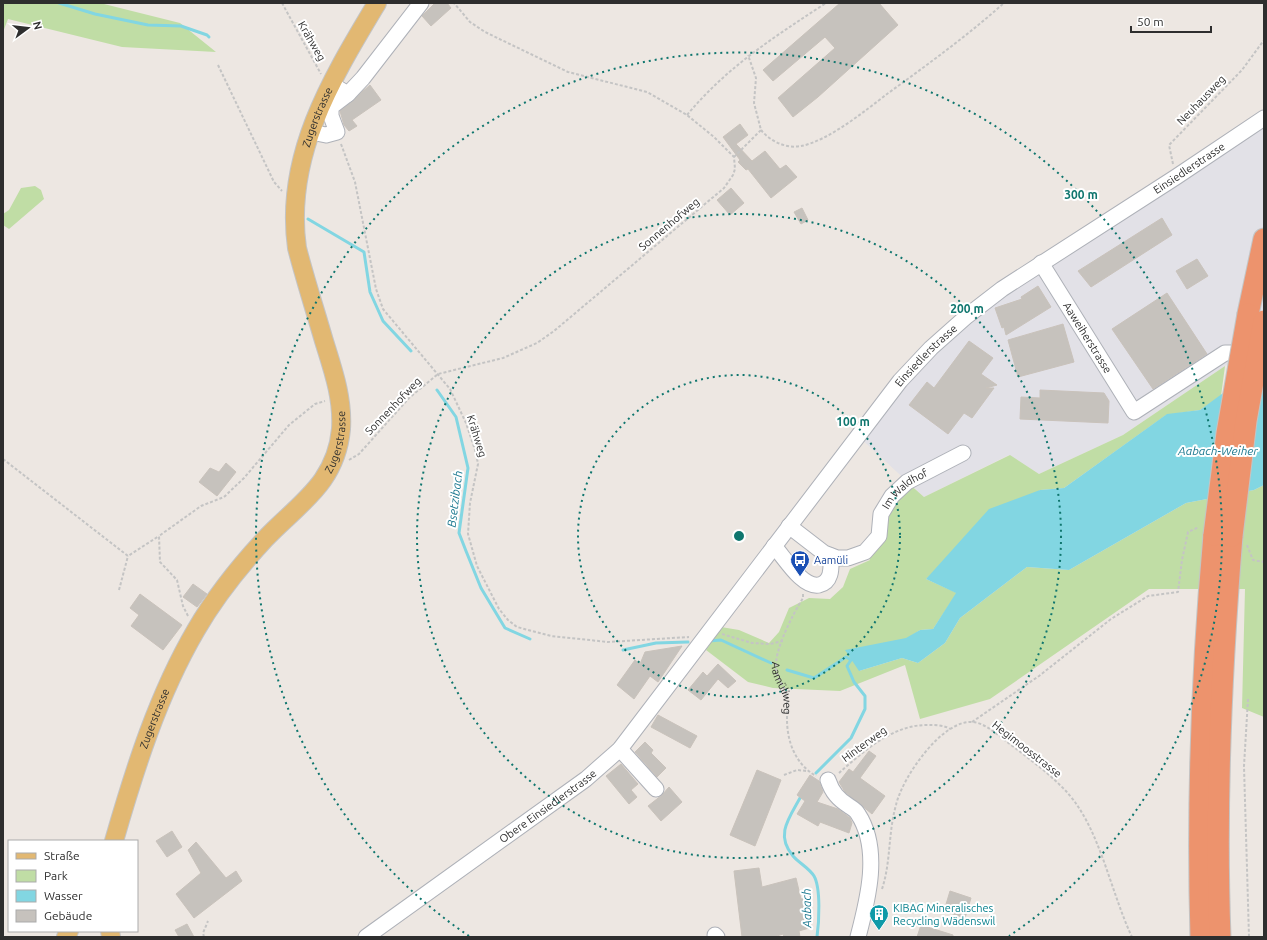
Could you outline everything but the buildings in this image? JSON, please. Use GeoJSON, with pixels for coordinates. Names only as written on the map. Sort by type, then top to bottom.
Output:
{"type":"FeatureCollection","features":[{"type":"Feature","properties":{"kind":"highway"},"geometry":{"type":"LineString","coordinates":[[1220,937],[1218,828],[1220,728],[1225,620],[1223,534],[1227,433],[1256,318],[1264,239]]}},
{"type":"Feature","properties":{"kind":"highway"},"geometry":{"type":"LineString","coordinates":[[1201,937],[1199,837],[1201,722],[1205,638],[1223,534]]}},
{"type":"Feature","properties":{"kind":"main road","name":"Zugerstrasse"},"geometry":{"type":"LineString","coordinates":[[114,840],[150,728],[174,673],[196,630],[228,581],[266,538],[315,491],[332,463],[341,431],[340,398],[299,253],[294,229],[295,198],[300,166],[311,132],[331,84],[377,3]]}},
{"type":"Feature","properties":{"kind":"street"},"geometry":{"type":"LineString","coordinates":[[311,132],[326,135],[337,132],[330,116],[331,107],[348,94],[363,78],[421,3]]}},
{"type":"Feature","properties":{"kind":"street"},"geometry":{"type":"LineString","coordinates":[[331,84],[348,94]]}},
{"type":"Feature","properties":{"kind":"street","name":"Einsiedlerstrasse"},"geometry":{"type":"LineString","coordinates":[[702,640],[900,381],[931,348],[996,294],[1041,263],[1176,177],[1264,118]]}},
{"type":"Feature","properties":{"kind":"street","name":"Aaweiherstrasse"},"geometry":{"type":"LineString","coordinates":[[1041,263],[1134,412],[1226,353],[1264,352]]}},
{"type":"Feature","properties":{"kind":"street","name":"Im Waldhof"},"geometry":{"type":"LineString","coordinates":[[789,526],[824,553],[832,556],[848,558],[866,552],[879,536],[881,514],[892,496],[907,482],[963,453]]}},
{"type":"Feature","properties":{"kind":"street"},"geometry":{"type":"LineString","coordinates":[[774,546],[807,583],[817,585],[823,584],[828,579],[831,572],[832,556]]}},
{"type":"Feature","properties":{"kind":"street","name":"Obere Einsiedlerstrasse"},"geometry":{"type":"LineString","coordinates":[[366,937],[586,779],[620,749],[702,640]]}},
{"type":"Feature","properties":{"kind":"street"},"geometry":{"type":"LineString","coordinates":[[620,749],[656,789]]}},
{"type":"Feature","properties":{"kind":"street"},"geometry":{"type":"LineString","coordinates":[[832,778],[832,792],[857,812],[864,825],[869,844],[871,866],[866,906],[858,937]]}},
{"type":"Feature","properties":{"kind":"path","name":"Krähweg"},"geometry":{"type":"LineString","coordinates":[[282,3],[324,80],[331,84]]}},
{"type":"Feature","properties":{"kind":"path"},"geometry":{"type":"LineString","coordinates":[[454,3],[470,22],[485,32],[568,72],[647,92],[687,115],[714,137],[734,157],[761,130]]}},
{"type":"Feature","properties":{"kind":"path"},"geometry":{"type":"LineString","coordinates":[[687,115],[709,90],[748,55],[826,3]]}},
{"type":"Feature","properties":{"kind":"path"},"geometry":{"type":"LineString","coordinates":[[748,55],[756,78],[754,103],[761,130],[774,142],[794,146],[807,144],[824,136],[859,115],[972,32],[1004,3]]}},
{"type":"Feature","properties":{"kind":"path","name":"Neuhausweg"},"geometry":{"type":"LineString","coordinates":[[1176,177],[1169,145],[1242,70],[1264,40]]}},
{"type":"Feature","properties":{"kind":"path"},"geometry":{"type":"LineString","coordinates":[[218,66],[274,182],[288,197],[295,198]]}},
{"type":"Feature","properties":{"kind":"path","name":"Krähweg"},"geometry":{"type":"LineString","coordinates":[[337,132],[355,182],[376,290],[383,309],[450,389],[457,402],[476,452],[476,475],[467,520],[468,534],[471,549],[491,594],[508,620],[517,627],[534,633],[568,638],[608,642],[676,637]]}},
{"type":"Feature","properties":{"kind":"path","name":"Sonnenhofweg"},"geometry":{"type":"LineString","coordinates":[[332,463],[340,466],[359,454],[409,398],[438,374],[482,364],[520,352],[554,331],[724,188],[733,174],[734,157]]}},
{"type":"Feature","properties":{"kind":"path"},"geometry":{"type":"LineString","coordinates":[[120,590],[128,556],[201,506],[224,497],[244,478],[289,425],[315,404],[340,398]]}},
{"type":"Feature","properties":{"kind":"path"},"geometry":{"type":"LineString","coordinates":[[3,459],[128,556]]}},
{"type":"Feature","properties":{"kind":"path"},"geometry":{"type":"LineString","coordinates":[[882,892],[890,857],[893,818],[901,791],[918,761],[940,736],[950,729],[972,722],[1040,676],[1117,615],[1148,596],[1178,592],[1182,560],[1188,532],[1223,534],[1253,560],[1264,562]]}},
{"type":"Feature","properties":{"kind":"path"},"geometry":{"type":"LineString","coordinates":[[159,536],[160,562],[177,580],[183,606],[196,630]]}},
{"type":"Feature","properties":{"kind":"path","name":"Aamüliweg"},"geometry":{"type":"LineString","coordinates":[[784,775],[797,770],[807,770],[792,746],[788,730],[786,696],[776,669],[790,620],[803,598],[807,583]]}},
{"type":"Feature","properties":{"kind":"path"},"geometry":{"type":"LineString","coordinates":[[702,640],[719,633],[752,643],[770,644],[783,641]]}},
{"type":"Feature","properties":{"kind":"path"},"geometry":{"type":"LineString","coordinates":[[1248,699],[1244,766],[1249,937]]}},
{"type":"Feature","properties":{"kind":"path","name":"Hegimoosstrasse"},"geometry":{"type":"LineString","coordinates":[[972,722],[984,725],[993,731],[1060,786],[1078,805],[1095,840],[1132,937]]}},
{"type":"Feature","properties":{"kind":"path","name":"Hinterweg"},"geometry":{"type":"LineString","coordinates":[[832,778],[868,749],[895,732],[909,726],[923,725],[946,727],[950,729]]}},
{"type":"Feature","properties":{"kind":"path"},"geometry":{"type":"LineString","coordinates":[[204,937],[203,933],[208,921]]}},
{"type":"Feature","properties":{"kind":"shaded area"},"geometry":{"type":"Polygon","coordinates":[[[1264,118],[1264,344],[1225,366],[1123,435],[1039,474],[1009,455],[924,497],[858,436],[967,316],[1264,118]]]}},
{"type":"Feature","properties":{"kind":"green space"},"geometry":{"type":"Polygon","coordinates":[[[3,3],[100,3],[180,23],[216,52],[122,47],[8,19],[3,32],[3,3]]]}},
{"type":"Feature","properties":{"kind":"green space"},"geometry":{"type":"Polygon","coordinates":[[[35,186],[41,190],[44,199],[9,229],[3,225],[3,214],[9,210],[21,188],[35,186]]]}},
{"type":"Feature","properties":{"kind":"green space"},"geometry":{"type":"Polygon","coordinates":[[[1225,366],[1221,396],[1200,410],[1166,415],[1064,488],[1040,490],[926,579],[957,593],[933,629],[920,630],[859,671],[902,658],[918,663],[945,643],[960,618],[1027,567],[1069,570],[1186,503],[1254,490],[1264,485],[1264,717],[1242,708],[1245,589],[1149,589],[990,699],[920,719],[905,665],[840,691],[773,688],[748,682],[706,650],[721,627],[739,630],[769,643],[779,632],[789,608],[809,598],[830,599],[843,587],[850,569],[870,560],[865,552],[881,514],[907,482],[924,497],[1010,455],[1039,474],[1123,435],[1225,366]]]}},
{"type":"Feature","properties":{"kind":"water","name":"Aabach-Weiher"},"geometry":{"type":"Polygon","coordinates":[[[1264,368],[1264,485],[1254,490],[1186,503],[1069,570],[1027,567],[960,618],[945,643],[918,663],[902,658],[859,671],[845,650],[906,638],[920,630],[933,629],[956,593],[926,579],[989,509],[1040,490],[1064,488],[1167,414],[1200,410],[1249,374],[1264,368]]]}},
{"type":"Feature","properties":{"kind":"waterway"},"geometry":{"type":"LineString","coordinates":[[59,3],[95,14],[148,25],[181,26],[209,37]]}},
{"type":"Feature","properties":{"kind":"waterway"},"geometry":{"type":"LineString","coordinates":[[308,219],[364,252],[370,292],[383,321],[411,351]]}},
{"type":"Feature","properties":{"kind":"waterway","name":"Bsetzibach"},"geometry":{"type":"LineString","coordinates":[[437,390],[456,417],[468,468],[459,533],[481,588],[505,628],[530,639]]}},
{"type":"Feature","properties":{"kind":"waterway","name":"Bsetzibach"},"geometry":{"type":"LineString","coordinates":[[709,641],[721,640],[771,663]]}},
{"type":"Feature","properties":{"kind":"waterway","name":"Bsetzibach"},"geometry":{"type":"LineString","coordinates":[[623,650],[656,643],[688,642]]}},
{"type":"Feature","properties":{"kind":"waterway","name":"Bsetzibach"},"geometry":{"type":"LineString","coordinates":[[787,670],[814,678],[846,657],[851,660]]}},
{"type":"Feature","properties":{"kind":"waterway","name":"Aabach"},"geometry":{"type":"LineString","coordinates":[[816,773],[851,738],[865,709],[865,696],[854,682],[847,666],[851,660]]}},
{"type":"Feature","properties":{"kind":"waterway","name":"Aabach"},"geometry":{"type":"LineString","coordinates":[[800,798],[788,820],[784,834],[785,841],[793,856],[812,873],[816,881],[819,906],[817,937]]}},
{"type":"Feature","properties":{"kind":"place","name":"Aamüli"},"geometry":{"type":"Point","coordinates":[800,577]}},
{"type":"Feature","properties":{"kind":"place","name":"KIBAG Mineralisches Recycling Wädenswil"},"geometry":{"type":"Point","coordinates":[879,931]}}]}
